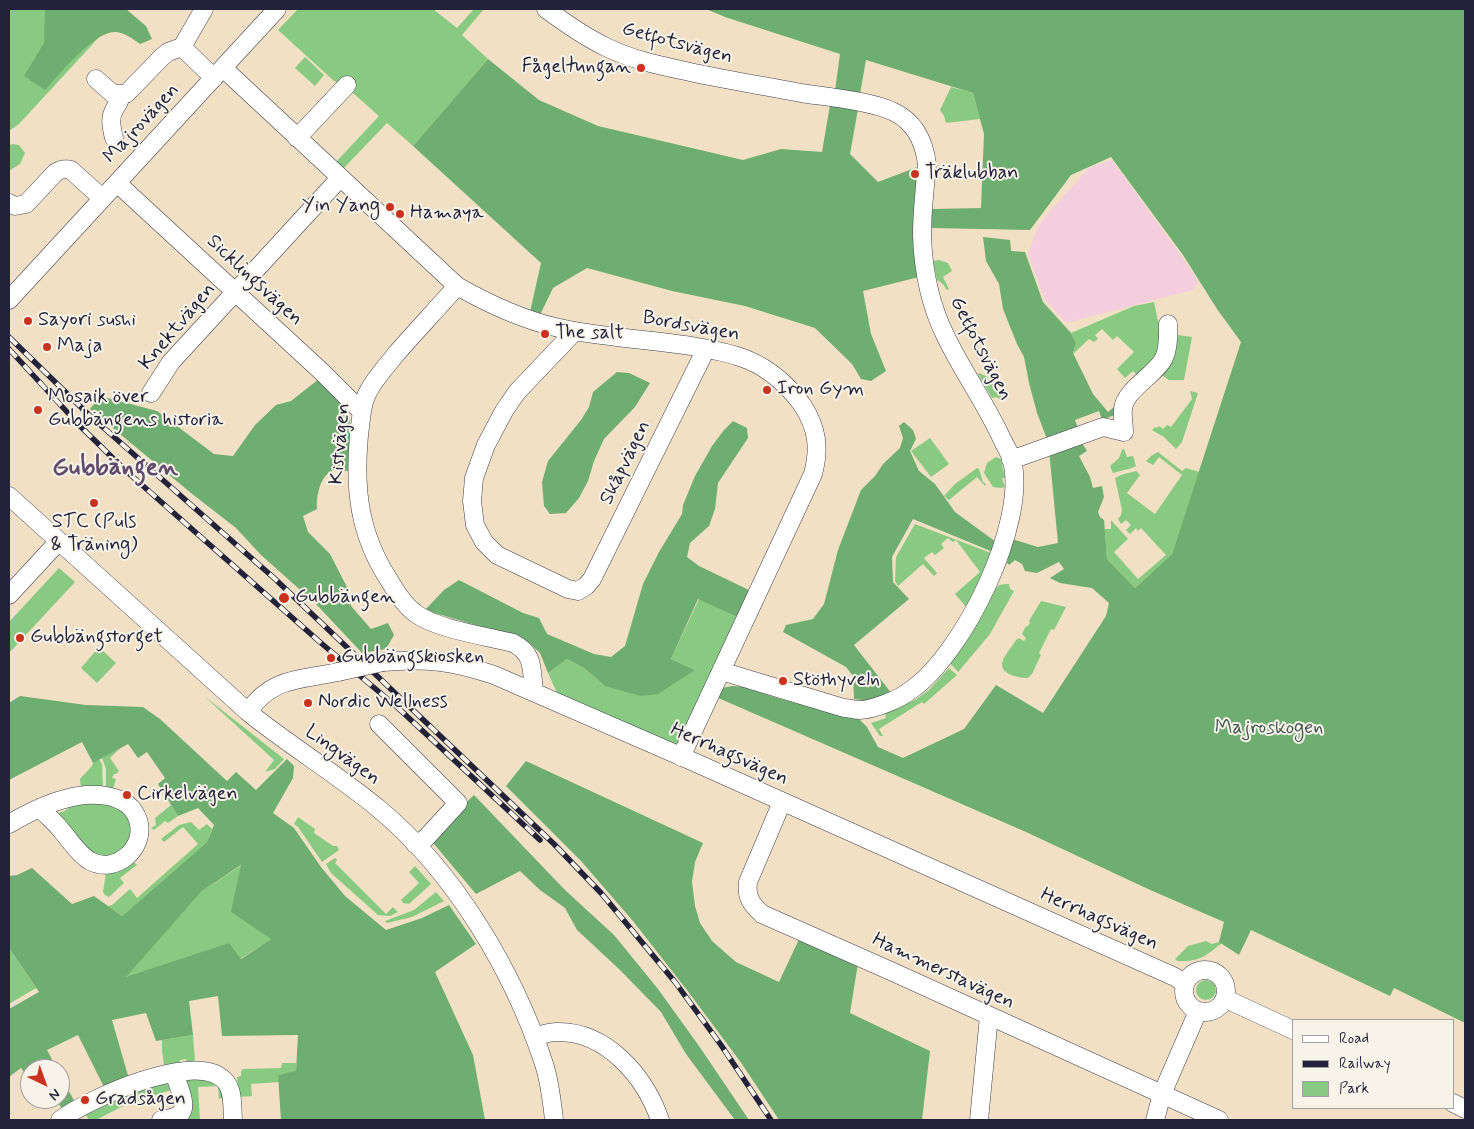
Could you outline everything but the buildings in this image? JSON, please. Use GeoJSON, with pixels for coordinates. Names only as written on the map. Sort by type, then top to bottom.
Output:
{"type":"FeatureCollection","features":[{"type":"Feature","properties":{"kind":"street"},"geometry":{"type":"LineString","coordinates":[[204,9],[182,47],[218,73]]}},
{"type":"Feature","properties":{"kind":"street","name":"Majrovägen"},"geometry":{"type":"LineString","coordinates":[[9,300],[277,9]]}},
{"type":"Feature","properties":{"kind":"street","name":"Getfotsvägen"},"geometry":{"type":"LineString","coordinates":[[546,9],[580,33],[607,48],[633,58],[665,67],[732,81],[878,106],[902,117],[910,124],[923,143],[926,158],[922,234],[924,263],[932,304],[946,337],[996,426],[1012,460],[1014,480],[1012,508],[1006,537],[994,572],[961,633],[943,658],[912,690],[894,701],[861,710],[844,708],[721,671]]}},
{"type":"Feature","properties":{"kind":"street","name":"Majrovägen"},"geometry":{"type":"LineString","coordinates":[[96,79],[113,94],[120,96],[126,94],[162,57],[168,52],[182,47]]}},
{"type":"Feature","properties":{"kind":"street","name":"Bordsvägen"},"geometry":{"type":"LineString","coordinates":[[218,73],[297,138],[457,286],[482,300],[530,320],[554,327],[729,353],[764,368],[778,378],[799,401],[815,429],[817,461],[813,474],[681,757]]}},
{"type":"Feature","properties":{"kind":"street"},"geometry":{"type":"LineString","coordinates":[[297,138],[347,84]]}},
{"type":"Feature","properties":{"kind":"street","name":"Majrovägen"},"geometry":{"type":"LineString","coordinates":[[114,138],[111,117],[114,109],[120,103],[120,96]]}},
{"type":"Feature","properties":{"kind":"street"},"geometry":{"type":"LineString","coordinates":[[9,203],[15,206],[26,204],[55,173],[67,168],[102,198]]}},
{"type":"Feature","properties":{"kind":"street","name":"Knektvägen"},"geometry":{"type":"LineString","coordinates":[[151,393],[171,362],[340,178]]}},
{"type":"Feature","properties":{"kind":"street","name":"Sicklingsvägen"},"geometry":{"type":"LineString","coordinates":[[117,183],[322,372],[362,412]]}},
{"type":"Feature","properties":{"kind":"street","name":"Kistvägen"},"geometry":{"type":"LineString","coordinates":[[457,286],[421,325],[375,381],[366,396],[362,412],[356,467],[357,493],[367,539],[381,568],[404,602],[415,613],[442,626],[513,643],[520,647],[529,657],[532,666],[534,692]]}},
{"type":"Feature","properties":{"kind":"street"},"geometry":{"type":"LineString","coordinates":[[1012,460],[1104,427],[1124,432],[1123,408],[1136,387],[1158,367],[1164,358],[1168,346],[1168,324]]}},
{"type":"Feature","properties":{"kind":"street","name":"Skåpvägen"},"geometry":{"type":"LineString","coordinates":[[575,331],[517,392],[504,411],[486,445],[474,478],[472,501],[476,525],[484,542],[497,555],[568,589],[578,591],[592,579],[706,349]]}},
{"type":"Feature","properties":{"kind":"street","name":"Lingvägen"},"geometry":{"type":"LineString","coordinates":[[9,496],[248,712],[380,810],[415,844],[454,890],[482,930],[516,996],[544,1066],[554,1120]]}},
{"type":"Feature","properties":{"kind":"street"},"geometry":{"type":"LineString","coordinates":[[9,595],[59,541]]}},
{"type":"Feature","properties":{"kind":"street","name":"Herrhagsvägen"},"geometry":{"type":"LineString","coordinates":[[248,712],[255,701],[280,683],[383,662],[406,660],[444,661],[479,670],[534,692],[1175,976],[1185,984]]}},
{"type":"Feature","properties":{"kind":"street"},"geometry":{"type":"LineString","coordinates":[[379,724],[458,803],[424,839],[415,844]]}},
{"type":"Feature","properties":{"kind":"street"},"geometry":{"type":"LineString","coordinates":[[9,824],[40,808],[72,797],[114,797],[128,805],[138,818],[137,843],[130,853],[116,863],[107,865],[89,861],[40,808]]}},
{"type":"Feature","properties":{"kind":"street","name":"Hammerstavägen"},"geometry":{"type":"LineString","coordinates":[[782,802],[748,882],[747,893],[750,901],[762,914],[1219,1120]]}},
{"type":"Feature","properties":{"kind":"street"},"geometry":{"type":"LineString","coordinates":[[1200,970],[1213,971],[1219,974],[1226,985],[1226,999],[1221,1006],[1214,1010],[1198,1011],[1191,1007],[1186,1000],[1185,984],[1193,973],[1200,970]]}},
{"type":"Feature","properties":{"kind":"street"},"geometry":{"type":"LineString","coordinates":[[1226,999],[1292,1030]]}},
{"type":"Feature","properties":{"kind":"street"},"geometry":{"type":"LineString","coordinates":[[1155,1120],[1162,1094],[1198,1011]]}},
{"type":"Feature","properties":{"kind":"street"},"geometry":{"type":"LineString","coordinates":[[979,1120],[989,1016]]}},
{"type":"Feature","properties":{"kind":"street"},"geometry":{"type":"LineString","coordinates":[[534,1037],[556,1032],[581,1036],[607,1047],[630,1067],[648,1093],[660,1120]]}},
{"type":"Feature","properties":{"kind":"street"},"geometry":{"type":"LineString","coordinates":[[60,1120],[83,1106],[124,1087],[174,1073],[200,1070],[214,1072],[225,1080],[231,1094],[233,1120]]}},
{"type":"Feature","properties":{"kind":"street"},"geometry":{"type":"LineString","coordinates":[[161,1120],[181,1113],[184,1106],[174,1073]]}},
{"type":"Feature","properties":{"kind":"shaded area"},"geometry":{"type":"Polygon","coordinates":[[[1112,160],[1183,258],[1198,282],[1193,290],[1066,323],[1045,300],[1028,254],[1038,226],[1050,211],[1089,168],[1112,160]]]}},
{"type":"Feature","properties":{"kind":"green space"},"geometry":{"type":"Polygon","coordinates":[[[9,9],[125,9],[19,124],[9,131],[9,9]]]}},
{"type":"Feature","properties":{"kind":"green space"},"geometry":{"type":"Polygon","coordinates":[[[45,9],[126,9],[146,26],[152,39],[140,44],[123,34],[116,32],[107,33],[78,55],[45,90],[24,76],[44,43],[45,9]]]}},
{"type":"Feature","properties":{"kind":"green space"},"geometry":{"type":"Polygon","coordinates":[[[298,9],[433,9],[457,28],[474,9],[484,9],[462,35],[488,59],[413,146],[387,123],[343,169],[336,162],[379,116],[345,86],[334,81],[278,30],[298,9]]]}},
{"type":"Feature","properties":{"kind":"green space","name":"Majroskogen"},"geometry":{"type":"Polygon","coordinates":[[[706,9],[1465,9],[1465,1023],[1394,988],[1390,996],[1251,930],[1239,955],[1219,942],[1224,922],[1026,832],[716,697],[722,688],[732,686],[744,687],[843,716],[858,718],[867,727],[878,747],[903,758],[964,729],[996,685],[1043,713],[1106,616],[1109,603],[1092,588],[1060,583],[1050,578],[1064,569],[1059,562],[1037,573],[1025,571],[1022,564],[1015,560],[1009,565],[1007,563],[1012,539],[1038,547],[1058,543],[1049,450],[1082,443],[1087,451],[1079,456],[1090,477],[1093,488],[1102,486],[1104,497],[1098,512],[1104,520],[1107,559],[1135,588],[1172,554],[1241,342],[1217,309],[1183,255],[1111,157],[1071,175],[1030,230],[932,228],[932,209],[981,208],[984,134],[973,93],[866,60],[860,94],[835,91],[840,54],[725,17],[706,9]]]}},
{"type":"Feature","properties":{"kind":"green space"},"geometry":{"type":"Polygon","coordinates":[[[305,57],[324,75],[315,86],[295,68],[305,57]]]}},
{"type":"Feature","properties":{"kind":"green space"},"geometry":{"type":"Polygon","coordinates":[[[488,59],[539,100],[598,126],[743,160],[781,149],[822,152],[830,105],[858,109],[850,154],[878,182],[920,166],[919,277],[863,291],[871,334],[886,371],[871,381],[861,379],[852,364],[815,328],[745,306],[672,291],[587,268],[553,288],[540,315],[530,312],[541,263],[413,146],[488,59]]]}},
{"type":"Feature","properties":{"kind":"green space"},"geometry":{"type":"Polygon","coordinates":[[[951,87],[973,93],[980,119],[946,123],[940,110],[951,87]]]}},
{"type":"Feature","properties":{"kind":"green space"},"geometry":{"type":"Polygon","coordinates":[[[9,145],[19,145],[25,153],[20,164],[9,171],[9,145]]]}},
{"type":"Feature","properties":{"kind":"green space"},"geometry":{"type":"Polygon","coordinates":[[[983,237],[1010,240],[1011,251],[1025,252],[1043,302],[1071,333],[1076,343],[1073,353],[1093,394],[1108,412],[1115,406],[1117,414],[1102,420],[1099,411],[1075,420],[1078,428],[1047,439],[1037,413],[1024,357],[1003,309],[999,284],[986,261],[983,237]]]}},
{"type":"Feature","properties":{"kind":"green space"},"geometry":{"type":"Polygon","coordinates":[[[939,260],[948,263],[952,271],[943,277],[949,289],[947,290],[937,280],[933,261],[939,260]]]}},
{"type":"Feature","properties":{"kind":"green space"},"geometry":{"type":"Polygon","coordinates":[[[1154,302],[1158,321],[1163,320],[1163,344],[1140,378],[1133,371],[1125,378],[1117,369],[1134,352],[1117,336],[1113,340],[1102,329],[1095,335],[1098,339],[1094,342],[1089,339],[1073,354],[1076,343],[1071,333],[1134,306],[1154,302]]]}},
{"type":"Feature","properties":{"kind":"green space"},"geometry":{"type":"Polygon","coordinates":[[[1178,335],[1192,337],[1184,380],[1169,380],[1160,374],[1171,361],[1175,352],[1178,335]]]}},
{"type":"Feature","properties":{"kind":"green space"},"geometry":{"type":"Polygon","coordinates":[[[617,372],[629,373],[650,383],[635,407],[604,439],[594,461],[588,481],[579,498],[566,513],[550,514],[544,506],[542,482],[548,461],[581,420],[589,407],[593,392],[617,372]]]}},
{"type":"Feature","properties":{"kind":"green space"},"geometry":{"type":"Polygon","coordinates":[[[979,373],[988,377],[989,380],[992,378],[1003,399],[992,398],[979,373]]]}},
{"type":"Feature","properties":{"kind":"green space"},"geometry":{"type":"Polygon","coordinates":[[[319,379],[344,408],[350,418],[348,471],[335,470],[322,480],[318,492],[317,509],[303,516],[308,532],[330,554],[348,589],[351,606],[371,629],[388,623],[394,635],[386,649],[362,653],[316,604],[261,555],[236,528],[90,409],[100,396],[157,411],[214,454],[233,456],[255,425],[276,405],[291,401],[319,379]]]}},
{"type":"Feature","properties":{"kind":"green space"},"geometry":{"type":"Polygon","coordinates":[[[1190,391],[1198,393],[1182,442],[1176,449],[1164,437],[1152,430],[1159,426],[1163,429],[1167,425],[1171,427],[1192,399],[1190,391]]]}},
{"type":"Feature","properties":{"kind":"green space"},"geometry":{"type":"Polygon","coordinates":[[[733,421],[747,428],[748,438],[718,483],[715,509],[709,526],[690,543],[687,557],[699,566],[749,590],[737,617],[698,599],[671,659],[695,670],[658,694],[641,696],[605,686],[584,668],[567,659],[548,673],[540,653],[526,640],[425,610],[444,590],[459,580],[523,613],[539,618],[547,634],[594,654],[611,657],[625,646],[643,584],[659,552],[682,514],[683,505],[695,476],[712,446],[733,421]]]}},
{"type":"Feature","properties":{"kind":"green space"},"geometry":{"type":"Polygon","coordinates":[[[904,422],[913,430],[916,439],[910,451],[919,471],[935,484],[955,512],[996,542],[993,552],[913,519],[892,557],[893,582],[909,599],[854,645],[892,694],[870,701],[854,699],[853,676],[846,667],[783,632],[786,625],[813,619],[824,604],[838,550],[861,490],[875,476],[883,464],[900,448],[903,438],[899,426],[904,422]]]}},
{"type":"Feature","properties":{"kind":"green space"},"geometry":{"type":"Polygon","coordinates":[[[930,438],[949,464],[931,477],[911,451],[930,438]]]}},
{"type":"Feature","properties":{"kind":"green space"},"geometry":{"type":"Polygon","coordinates":[[[1124,449],[1127,457],[1133,456],[1136,466],[1113,473],[1110,466],[1119,458],[1124,449]]]}},
{"type":"Feature","properties":{"kind":"green space"},"geometry":{"type":"Polygon","coordinates":[[[1158,452],[1182,471],[1186,468],[1199,472],[1172,554],[1135,588],[1107,559],[1104,520],[1105,529],[1111,529],[1111,520],[1128,539],[1114,552],[1138,579],[1166,555],[1141,528],[1138,531],[1136,528],[1130,534],[1126,530],[1131,525],[1126,520],[1121,524],[1118,519],[1122,510],[1115,478],[1136,471],[1140,475],[1127,493],[1155,514],[1182,475],[1159,457],[1153,465],[1146,461],[1158,452]]]}},
{"type":"Feature","properties":{"kind":"green space"},"geometry":{"type":"Polygon","coordinates":[[[996,457],[1001,459],[1005,478],[1002,478],[1005,487],[993,487],[984,473],[987,463],[996,457]]]}},
{"type":"Feature","properties":{"kind":"green space"},"geometry":{"type":"Polygon","coordinates":[[[977,468],[983,482],[986,484],[985,486],[977,477],[949,500],[944,496],[955,484],[977,468]]]}},
{"type":"Feature","properties":{"kind":"green space"},"geometry":{"type":"Polygon","coordinates":[[[915,524],[991,553],[967,608],[955,594],[980,572],[956,540],[953,542],[948,538],[941,544],[944,548],[935,555],[932,552],[924,558],[937,573],[934,576],[923,564],[898,586],[895,581],[896,557],[915,524]]]}},
{"type":"Feature","properties":{"kind":"green space"},"geometry":{"type":"Polygon","coordinates":[[[59,568],[75,582],[9,653],[9,622],[59,568]]]}},
{"type":"Feature","properties":{"kind":"green space"},"geometry":{"type":"Polygon","coordinates":[[[1009,584],[1010,589],[1014,591],[990,634],[959,673],[950,663],[972,631],[994,590],[999,585],[1009,584]]]}},
{"type":"Feature","properties":{"kind":"green space"},"geometry":{"type":"Polygon","coordinates":[[[699,599],[737,617],[682,736],[675,747],[558,695],[548,673],[567,659],[584,668],[605,686],[695,670],[671,659],[699,599]]]}},
{"type":"Feature","properties":{"kind":"green space"},"geometry":{"type":"Polygon","coordinates":[[[1041,601],[1066,607],[1054,630],[1051,629],[1039,653],[1041,655],[1032,674],[1028,678],[1010,674],[1003,669],[1003,660],[1016,640],[1019,638],[1024,641],[1026,638],[1022,634],[1041,601]]]}},
{"type":"Feature","properties":{"kind":"green space"},"geometry":{"type":"Polygon","coordinates":[[[99,647],[116,663],[97,683],[81,668],[99,647]]]}},
{"type":"Feature","properties":{"kind":"green space"},"geometry":{"type":"Polygon","coordinates":[[[949,668],[957,675],[924,704],[922,702],[879,729],[883,736],[880,736],[871,723],[886,718],[885,713],[915,700],[929,690],[949,668]]]}},
{"type":"Feature","properties":{"kind":"green space"},"geometry":{"type":"Polygon","coordinates":[[[20,696],[86,705],[143,707],[160,719],[227,781],[236,772],[256,790],[287,759],[294,766],[293,778],[273,813],[294,828],[321,867],[345,896],[386,930],[422,918],[449,905],[476,944],[435,972],[473,1055],[485,1120],[281,1120],[278,1075],[296,1071],[298,1035],[222,1036],[218,996],[189,1001],[193,1035],[156,1041],[146,1013],[112,1020],[129,1079],[105,1089],[78,1035],[47,1050],[52,1059],[20,1059],[20,1069],[9,1077],[9,1009],[39,992],[9,948],[9,876],[17,875],[32,868],[72,904],[94,896],[122,916],[207,842],[214,825],[198,808],[178,816],[158,784],[165,778],[147,752],[138,758],[128,744],[93,763],[82,742],[9,780],[9,703],[20,696]],[[241,865],[202,891],[126,977],[229,943],[241,959],[271,939],[231,912],[241,865]]]}},
{"type":"Feature","properties":{"kind":"green space"},"geometry":{"type":"Polygon","coordinates":[[[204,696],[284,759],[275,769],[265,772],[274,760],[204,696]]]}},
{"type":"Feature","properties":{"kind":"green space"},"geometry":{"type":"Polygon","coordinates":[[[120,748],[110,758],[119,771],[112,778],[116,779],[113,789],[106,788],[106,769],[102,758],[120,748]]]}},
{"type":"Feature","properties":{"kind":"green space"},"geometry":{"type":"Polygon","coordinates":[[[96,754],[102,764],[103,788],[81,788],[80,779],[92,766],[96,754]]]}},
{"type":"Feature","properties":{"kind":"green space"},"geometry":{"type":"Polygon","coordinates":[[[526,761],[703,843],[695,862],[692,882],[695,906],[700,923],[712,941],[736,962],[779,982],[800,937],[858,963],[850,1013],[930,1051],[922,1120],[779,1120],[742,1064],[633,921],[581,861],[506,786],[526,761]]]}},
{"type":"Feature","properties":{"kind":"green space"},"geometry":{"type":"Polygon","coordinates":[[[474,795],[565,890],[614,935],[658,989],[749,1120],[735,1120],[686,1054],[661,1012],[577,930],[565,908],[540,890],[520,871],[476,894],[429,838],[474,795]]]}},
{"type":"Feature","properties":{"kind":"green space"},"geometry":{"type":"Polygon","coordinates":[[[93,801],[123,807],[134,829],[125,851],[98,859],[50,815],[65,811],[75,802],[93,801]]]}},
{"type":"Feature","properties":{"kind":"green space"},"geometry":{"type":"Polygon","coordinates":[[[171,805],[178,816],[168,823],[165,821],[154,830],[151,828],[156,825],[155,818],[171,805]]]}},
{"type":"Feature","properties":{"kind":"green space"},"geometry":{"type":"Polygon","coordinates":[[[298,817],[315,829],[314,833],[333,846],[337,846],[339,850],[322,862],[294,824],[298,817]]]}},
{"type":"Feature","properties":{"kind":"green space"},"geometry":{"type":"Polygon","coordinates":[[[191,822],[199,830],[207,824],[212,829],[207,842],[122,916],[108,906],[112,905],[130,889],[137,898],[198,844],[183,827],[164,842],[161,839],[179,825],[191,822]]]}},
{"type":"Feature","properties":{"kind":"green space"},"geometry":{"type":"Polygon","coordinates":[[[335,858],[337,860],[335,863],[386,914],[393,907],[398,912],[390,916],[378,915],[331,873],[326,864],[335,858]]]}},
{"type":"Feature","properties":{"kind":"green space"},"geometry":{"type":"Polygon","coordinates":[[[133,861],[137,865],[120,878],[124,883],[109,897],[105,895],[103,892],[106,873],[133,861]]]}},
{"type":"Feature","properties":{"kind":"green space"},"geometry":{"type":"Polygon","coordinates":[[[242,865],[271,939],[240,959],[125,977],[202,891],[242,865]]]}},
{"type":"Feature","properties":{"kind":"green space"},"geometry":{"type":"Polygon","coordinates":[[[415,866],[431,884],[409,904],[403,903],[401,900],[419,883],[409,872],[415,866]]]}},
{"type":"Feature","properties":{"kind":"green space"},"geometry":{"type":"Polygon","coordinates":[[[436,892],[444,901],[412,917],[387,923],[385,921],[414,910],[436,892]]]}},
{"type":"Feature","properties":{"kind":"green space"},"geometry":{"type":"Polygon","coordinates":[[[1206,941],[1212,944],[1222,943],[1197,959],[1178,961],[1175,959],[1188,946],[1206,941]]]}},
{"type":"Feature","properties":{"kind":"green space"},"geometry":{"type":"Polygon","coordinates":[[[9,948],[36,988],[9,1004],[9,948]]]}},
{"type":"Feature","properties":{"kind":"green space"},"geometry":{"type":"Polygon","coordinates":[[[1206,980],[1213,983],[1216,990],[1213,997],[1206,1000],[1199,997],[1196,990],[1199,983],[1206,980]]]}},
{"type":"Feature","properties":{"kind":"green space"},"geometry":{"type":"Polygon","coordinates":[[[193,1035],[195,1062],[187,1062],[186,1059],[180,1060],[180,1063],[164,1065],[162,1040],[193,1035]]]}},
{"type":"Feature","properties":{"kind":"green space"},"geometry":{"type":"Polygon","coordinates":[[[282,1063],[296,1063],[296,1072],[278,1075],[279,1082],[251,1084],[252,1096],[239,1097],[237,1077],[241,1076],[243,1069],[281,1068],[282,1063]]]}},
{"type":"Feature","properties":{"kind":"green space"},"geometry":{"type":"Polygon","coordinates":[[[201,1077],[219,1084],[222,1098],[219,1099],[218,1086],[198,1087],[200,1120],[184,1120],[181,1081],[201,1077]]]}},
{"type":"Feature","properties":{"kind":"green space"},"geometry":{"type":"Polygon","coordinates":[[[169,1082],[171,1090],[125,1105],[96,1120],[89,1120],[86,1115],[129,1094],[169,1082]]]}},
{"type":"Feature","properties":{"kind":"green space"},"geometry":{"type":"Polygon","coordinates":[[[70,1093],[76,1104],[70,1108],[70,1093]]]}},
{"type":"Feature","properties":{"kind":"railway"},"geometry":{"type":"LineString","coordinates":[[9,337],[88,414],[274,578],[554,844],[601,893],[675,982],[721,1045],[771,1120]]}},
{"type":"Feature","properties":{"kind":"railway"},"geometry":{"type":"LineString","coordinates":[[9,349],[80,426],[125,470],[321,643],[397,707],[540,840]]}},
{"type":"Feature","properties":{"kind":"place","name":"Fågeltungan"},"geometry":{"type":"Point","coordinates":[641,68]}},
{"type":"Feature","properties":{"kind":"place","name":"Träklubban"},"geometry":{"type":"Point","coordinates":[915,174]}},
{"type":"Feature","properties":{"kind":"place","name":"Yin Yang"},"geometry":{"type":"Point","coordinates":[390,207]}},
{"type":"Feature","properties":{"kind":"place","name":"Hamaya"},"geometry":{"type":"Point","coordinates":[400,214]}},
{"type":"Feature","properties":{"kind":"place","name":"Sayori sushi"},"geometry":{"type":"Point","coordinates":[28,321]}},
{"type":"Feature","properties":{"kind":"place","name":"The salt"},"geometry":{"type":"Point","coordinates":[545,334]}},
{"type":"Feature","properties":{"kind":"place","name":"Maja"},"geometry":{"type":"Point","coordinates":[47,347]}},
{"type":"Feature","properties":{"kind":"place","name":"Iron Gym"},"geometry":{"type":"Point","coordinates":[767,390]}},
{"type":"Feature","properties":{"kind":"place","name":"Mosaik över Gubbängens historia"},"geometry":{"type":"Point","coordinates":[38,410]}},
{"type":"Feature","properties":{"kind":"place","name":"STC (Puls & Träning)"},"geometry":{"type":"Point","coordinates":[94,503]}},
{"type":"Feature","properties":{"kind":"place","name":"Gubbängen"},"geometry":{"type":"Point","coordinates":[284,598]}},
{"type":"Feature","properties":{"kind":"place","name":"Gubbängstorget"},"geometry":{"type":"Point","coordinates":[20,638]}},
{"type":"Feature","properties":{"kind":"place","name":"Gubbängskiosken"},"geometry":{"type":"Point","coordinates":[331,658]}},
{"type":"Feature","properties":{"kind":"place","name":"Stöthyveln"},"geometry":{"type":"Point","coordinates":[783,681]}},
{"type":"Feature","properties":{"kind":"place","name":"Nordic Wellness"},"geometry":{"type":"Point","coordinates":[308,703]}},
{"type":"Feature","properties":{"kind":"place","name":"Cirkelvägen"},"geometry":{"type":"Point","coordinates":[127,795]}},
{"type":"Feature","properties":{"kind":"place","name":"Gradsågen"},"geometry":{"type":"Point","coordinates":[85,1100]}},
{"type":"Feature","properties":{"kind":"district","name":"Gubbängen"},"geometry":{"type":"Point","coordinates":[115,469]}}]}
